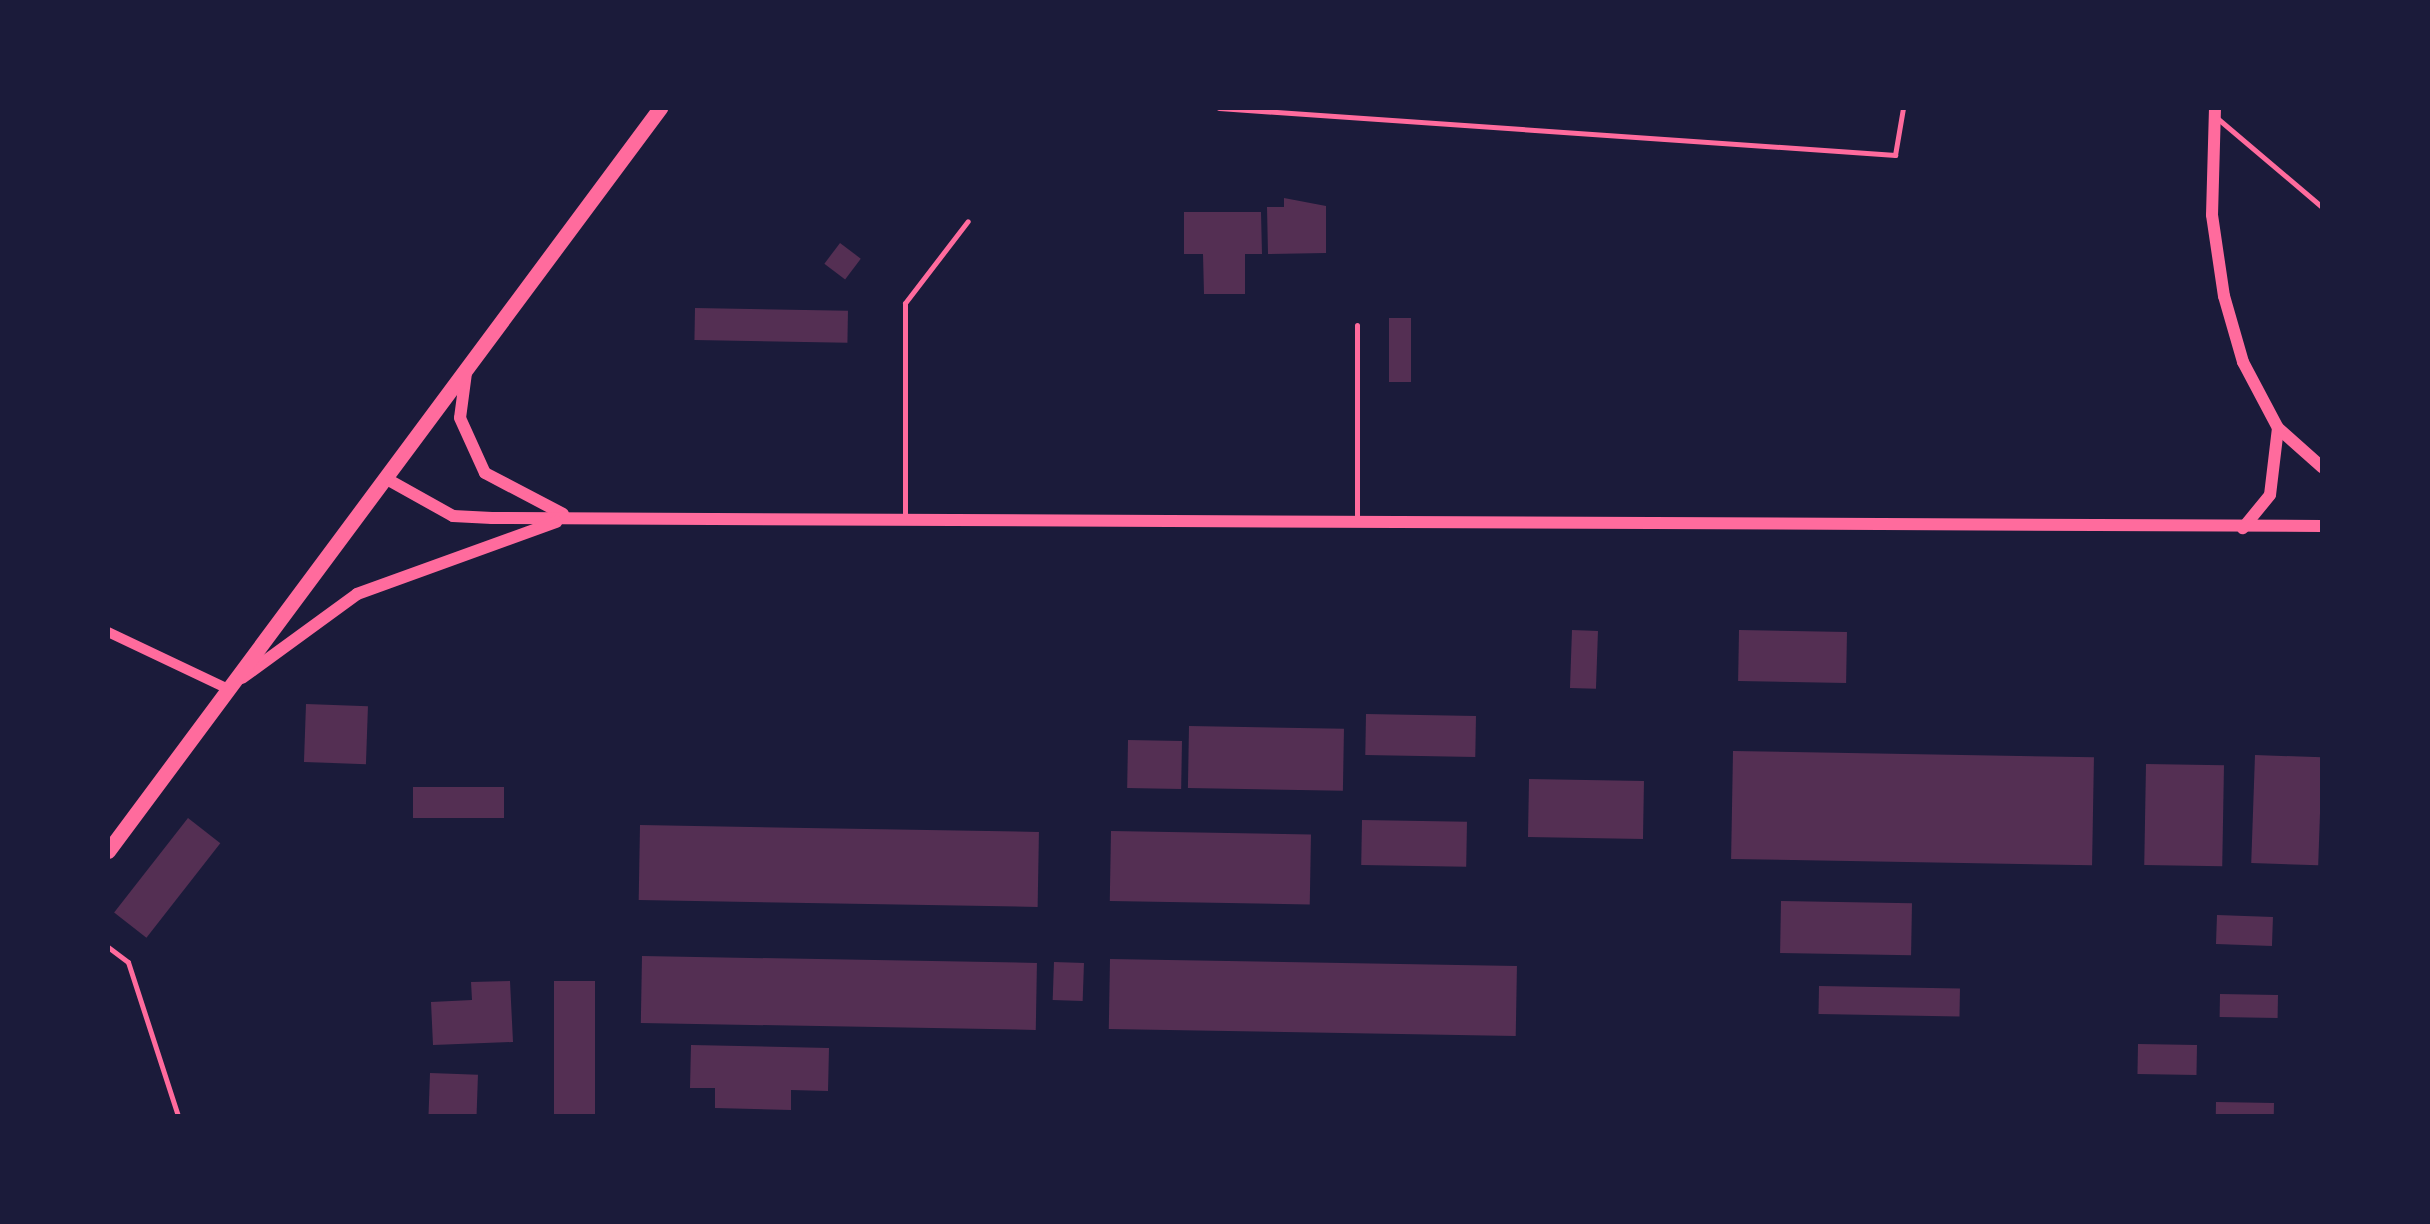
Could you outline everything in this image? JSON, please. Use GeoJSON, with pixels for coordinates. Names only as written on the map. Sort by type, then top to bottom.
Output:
{"type":"FeatureCollection","features":[{"type":"Feature","properties":{"kind":"main road"},"geometry":{"type":"LineString","coordinates":[[108,851],[660,108]]}},
{"type":"Feature","properties":{"kind":"street"},"geometry":{"type":"LineString","coordinates":[[2215,112],[2212,215],[2224,296],[2243,362],[2278,428],[2322,467]]}},
{"type":"Feature","properties":{"kind":"street"},"geometry":{"type":"LineString","coordinates":[[469,362],[460,418],[485,473],[520,499],[574,518]]}},
{"type":"Feature","properties":{"kind":"street"},"geometry":{"type":"LineString","coordinates":[[2243,528],[2270,495],[2278,428]]}},
{"type":"Feature","properties":{"kind":"street"},"geometry":{"type":"LineString","coordinates":[[385,478],[453,516],[2322,526]]}},
{"type":"Feature","properties":{"kind":"street"},"geometry":{"type":"LineString","coordinates":[[108,632],[228,689],[357,594],[470,546],[574,518]]}},
{"type":"Feature","properties":{"kind":"lane"},"geometry":{"type":"LineString","coordinates":[[1218,108],[1895,155],[1903,108]]}},
{"type":"Feature","properties":{"kind":"lane"},"geometry":{"type":"LineString","coordinates":[[2215,112],[2322,207]]}},
{"type":"Feature","properties":{"kind":"lane"},"geometry":{"type":"LineString","coordinates":[[905,516],[906,303],[968,221]]}},
{"type":"Feature","properties":{"kind":"lane"},"geometry":{"type":"LineString","coordinates":[[1357,324],[1357,519]]}},
{"type":"Feature","properties":{"kind":"lane"},"geometry":{"type":"LineString","coordinates":[[108,947],[128,962],[178,1116]]}},
{"type":"Feature","properties":{"kind":"building"},"geometry":{"type":"Polygon","coordinates":[[[1284,198],[1326,206],[1326,253],[1268,254],[1267,207],[1284,207],[1284,198]]]}},
{"type":"Feature","properties":{"kind":"building"},"geometry":{"type":"Polygon","coordinates":[[[1184,212],[1261,212],[1262,254],[1245,254],[1245,294],[1204,294],[1203,254],[1184,254],[1184,212]]]}},
{"type":"Feature","properties":{"kind":"building"},"geometry":{"type":"Polygon","coordinates":[[[840,243],[861,259],[845,279],[824,264],[840,243]]]}},
{"type":"Feature","properties":{"kind":"building"},"geometry":{"type":"Polygon","coordinates":[[[695,308],[848,311],[847,343],[694,340],[695,308]]]}},
{"type":"Feature","properties":{"kind":"building"},"geometry":{"type":"Polygon","coordinates":[[[1389,318],[1411,318],[1411,382],[1389,382],[1389,318]]]}},
{"type":"Feature","properties":{"kind":"building"},"geometry":{"type":"Polygon","coordinates":[[[1572,630],[1598,631],[1596,689],[1570,688],[1572,630]]]}},
{"type":"Feature","properties":{"kind":"building"},"geometry":{"type":"Polygon","coordinates":[[[1739,630],[1847,632],[1846,683],[1738,681],[1739,630]]]}},
{"type":"Feature","properties":{"kind":"building"},"geometry":{"type":"Polygon","coordinates":[[[306,704],[368,706],[366,764],[304,762],[306,704]]]}},
{"type":"Feature","properties":{"kind":"building"},"geometry":{"type":"Polygon","coordinates":[[[1366,714],[1476,716],[1475,757],[1365,755],[1366,714]]]}},
{"type":"Feature","properties":{"kind":"building"},"geometry":{"type":"Polygon","coordinates":[[[1189,726],[1344,729],[1343,791],[1188,788],[1189,726]]]}},
{"type":"Feature","properties":{"kind":"building"},"geometry":{"type":"Polygon","coordinates":[[[1128,740],[1182,741],[1181,789],[1127,788],[1128,740]]]}},
{"type":"Feature","properties":{"kind":"building"},"geometry":{"type":"Polygon","coordinates":[[[1733,751],[2094,757],[2092,865],[1731,859],[1733,751]]]}},
{"type":"Feature","properties":{"kind":"building"},"geometry":{"type":"Polygon","coordinates":[[[2255,755],[2322,757],[2318,865],[2251,863],[2255,755]]]}},
{"type":"Feature","properties":{"kind":"building"},"geometry":{"type":"Polygon","coordinates":[[[2146,764],[2224,765],[2222,866],[2144,865],[2146,764]]]}},
{"type":"Feature","properties":{"kind":"building"},"geometry":{"type":"Polygon","coordinates":[[[1529,779],[1644,781],[1643,839],[1528,837],[1529,779]]]}},
{"type":"Feature","properties":{"kind":"building"},"geometry":{"type":"Polygon","coordinates":[[[413,787],[504,787],[504,818],[413,818],[413,787]]]}},
{"type":"Feature","properties":{"kind":"building"},"geometry":{"type":"Polygon","coordinates":[[[188,818],[220,843],[146,938],[114,913],[188,818]]]}},
{"type":"Feature","properties":{"kind":"building"},"geometry":{"type":"Polygon","coordinates":[[[1362,820],[1467,822],[1466,867],[1361,865],[1362,820]]]}},
{"type":"Feature","properties":{"kind":"building"},"geometry":{"type":"Polygon","coordinates":[[[640,825],[1039,832],[1038,907],[639,900],[640,825]]]}},
{"type":"Feature","properties":{"kind":"building"},"geometry":{"type":"Polygon","coordinates":[[[1111,831],[1311,834],[1310,904],[1110,901],[1111,831]]]}},
{"type":"Feature","properties":{"kind":"building"},"geometry":{"type":"Polygon","coordinates":[[[1781,901],[1912,903],[1911,955],[1780,953],[1781,901]]]}},
{"type":"Feature","properties":{"kind":"building"},"geometry":{"type":"Polygon","coordinates":[[[2217,915],[2273,917],[2272,946],[2216,944],[2217,915]]]}},
{"type":"Feature","properties":{"kind":"building"},"geometry":{"type":"Polygon","coordinates":[[[642,956],[1037,963],[1036,1030],[641,1023],[642,956]]]}},
{"type":"Feature","properties":{"kind":"building"},"geometry":{"type":"Polygon","coordinates":[[[1110,959],[1517,966],[1516,1036],[1109,1029],[1110,959]]]}},
{"type":"Feature","properties":{"kind":"building"},"geometry":{"type":"Polygon","coordinates":[[[1054,962],[1084,963],[1083,1001],[1053,1000],[1054,962]]]}},
{"type":"Feature","properties":{"kind":"building"},"geometry":{"type":"Polygon","coordinates":[[[510,981],[513,1042],[433,1045],[431,1002],[472,1000],[471,982],[510,981]]]}},
{"type":"Feature","properties":{"kind":"building"},"geometry":{"type":"Polygon","coordinates":[[[554,981],[595,981],[595,1116],[554,1116],[554,981]]]}},
{"type":"Feature","properties":{"kind":"building"},"geometry":{"type":"Polygon","coordinates":[[[1819,986],[1960,988],[1959,1016],[1819,1014],[1819,986]]]}},
{"type":"Feature","properties":{"kind":"building"},"geometry":{"type":"Polygon","coordinates":[[[2220,994],[2278,995],[2278,1018],[2220,1017],[2220,994]]]}},
{"type":"Feature","properties":{"kind":"building"},"geometry":{"type":"Polygon","coordinates":[[[2138,1044],[2197,1045],[2196,1075],[2137,1074],[2138,1044]]]}},
{"type":"Feature","properties":{"kind":"building"},"geometry":{"type":"Polygon","coordinates":[[[691,1045],[829,1048],[828,1091],[791,1090],[791,1110],[715,1108],[715,1088],[690,1088],[691,1045]]]}},
{"type":"Feature","properties":{"kind":"building"},"geometry":{"type":"Polygon","coordinates":[[[430,1073],[478,1075],[477,1116],[428,1116],[430,1073]]]}},
{"type":"Feature","properties":{"kind":"building"},"geometry":{"type":"Polygon","coordinates":[[[2216,1102],[2274,1103],[2274,1116],[2216,1116],[2216,1102]]]}}]}
